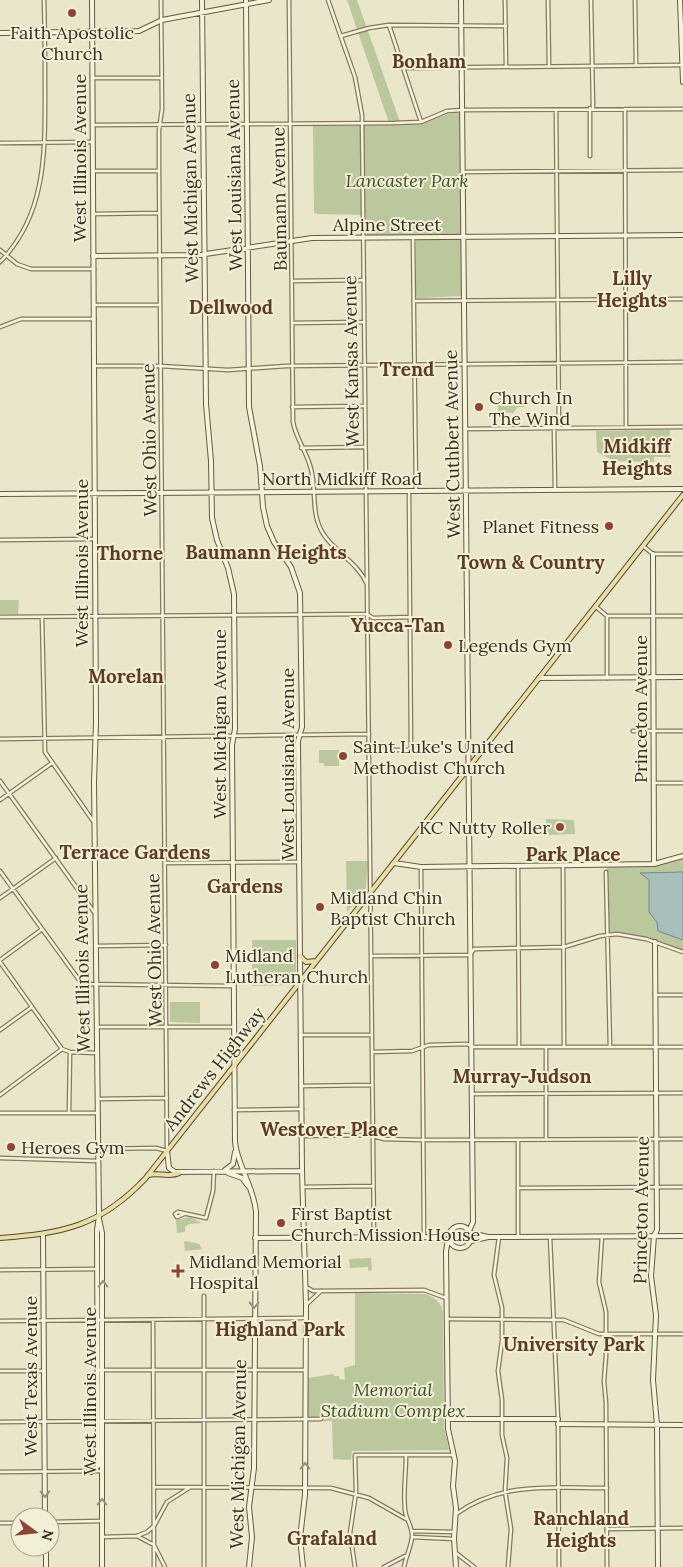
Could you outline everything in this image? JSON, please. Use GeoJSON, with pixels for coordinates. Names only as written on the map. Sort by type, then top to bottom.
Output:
{"type":"FeatureCollection","features":[{"type":"Feature","properties":{"kind":"main road","name":"Andrews Highway"},"geometry":{"type":"LineString","coordinates":[[0,1238],[43,1234],[74,1227],[99,1216],[124,1199],[148,1175],[683,495]]}},
{"type":"Feature","properties":{"kind":"main road"},"geometry":{"type":"LineString","coordinates":[[300,956],[306,962],[316,961]]}},
{"type":"Feature","properties":{"kind":"main road"},"geometry":{"type":"LineString","coordinates":[[148,1175],[156,1173],[173,1176],[179,1173]]}},
{"type":"Feature","properties":{"kind":"street"},"geometry":{"type":"LineString","coordinates":[[0,262],[22,234],[35,205],[43,176],[45,143],[44,0]]}},
{"type":"Feature","properties":{"kind":"street","name":"West Illinois Avenue"},"geometry":{"type":"LineString","coordinates":[[92,0],[96,616],[94,822],[99,1216],[97,1370],[101,1421],[102,1567]]}},
{"type":"Feature","properties":{"kind":"street","name":"West Ohio Avenue"},"geometry":{"type":"LineString","coordinates":[[162,0],[162,109],[159,124],[158,171],[167,1151]]}},
{"type":"Feature","properties":{"kind":"street","name":"West Michigan Avenue"},"geometry":{"type":"LineString","coordinates":[[202,0],[205,369],[214,531],[231,578],[234,616],[232,863],[234,1110],[236,1150],[246,1171],[255,1208],[254,1466],[249,1507],[252,1537],[249,1567]]}},
{"type":"Feature","properties":{"kind":"street"},"geometry":{"type":"LineString","coordinates":[[0,33],[139,31],[162,20],[202,13],[246,2],[269,0]]}},
{"type":"Feature","properties":{"kind":"street","name":"Baumann Avenue"},"geometry":{"type":"LineString","coordinates":[[289,0],[292,407],[294,429],[311,468],[314,513],[321,531],[331,544],[357,568],[368,585]]}},
{"type":"Feature","properties":{"kind":"street","name":"West Kansas Avenue"},"geometry":{"type":"LineString","coordinates":[[328,0],[355,78],[361,104],[362,123],[374,1237]]}},
{"type":"Feature","properties":{"kind":"street","name":"West Cuthbert Avenue"},"geometry":{"type":"LineString","coordinates":[[461,0],[470,866],[472,1218],[468,1230]]}},
{"type":"Feature","properties":{"kind":"street"},"geometry":{"type":"LineString","coordinates":[[505,0],[506,67]]}},
{"type":"Feature","properties":{"kind":"street"},"geometry":{"type":"LineString","coordinates":[[548,0],[549,66]]}},
{"type":"Feature","properties":{"kind":"street"},"geometry":{"type":"LineString","coordinates":[[590,156],[591,0]]}},
{"type":"Feature","properties":{"kind":"street"},"geometry":{"type":"LineString","coordinates":[[635,0],[636,65]]}},
{"type":"Feature","properties":{"kind":"street"},"geometry":{"type":"LineString","coordinates":[[680,0],[683,81]]}},
{"type":"Feature","properties":{"kind":"street","name":"West Louisiana Avenue"},"geometry":{"type":"LineString","coordinates":[[246,2],[248,368],[250,420],[260,466],[264,511],[268,530],[290,564],[297,580],[301,615],[301,734],[298,741],[302,1187],[306,1287],[305,1487],[300,1527],[303,1567]]}},
{"type":"Feature","properties":{"kind":"street"},"geometry":{"type":"LineString","coordinates":[[341,36],[388,25],[506,26]]}},
{"type":"Feature","properties":{"kind":"street"},"geometry":{"type":"LineString","coordinates":[[388,25],[421,122]]}},
{"type":"Feature","properties":{"kind":"street"},"geometry":{"type":"LineString","coordinates":[[404,68],[682,65]]}},
{"type":"Feature","properties":{"kind":"street"},"geometry":{"type":"LineString","coordinates":[[93,78],[162,78]]}},
{"type":"Feature","properties":{"kind":"street"},"geometry":{"type":"LineString","coordinates":[[556,109],[559,428]]}},
{"type":"Feature","properties":{"kind":"street"},"geometry":{"type":"LineString","coordinates":[[625,109],[626,428]]}},
{"type":"Feature","properties":{"kind":"street"},"geometry":{"type":"LineString","coordinates":[[93,125],[421,122],[446,112],[463,110],[683,109]]}},
{"type":"Feature","properties":{"kind":"street"},"geometry":{"type":"LineString","coordinates":[[0,143],[93,142]]}},
{"type":"Feature","properties":{"kind":"street"},"geometry":{"type":"LineString","coordinates":[[463,172],[683,170]]}},
{"type":"Feature","properties":{"kind":"street"},"geometry":{"type":"LineString","coordinates":[[93,171],[158,171]]}},
{"type":"Feature","properties":{"kind":"street"},"geometry":{"type":"LineString","coordinates":[[93,214],[159,213]]}},
{"type":"Feature","properties":{"kind":"street","name":"Alpine Street"},"geometry":{"type":"LineString","coordinates":[[93,256],[205,254],[292,239],[683,235]]}},
{"type":"Feature","properties":{"kind":"street"},"geometry":{"type":"LineString","coordinates":[[413,238],[416,492]]}},
{"type":"Feature","properties":{"kind":"street"},"geometry":{"type":"LineString","coordinates":[[0,250],[17,264],[31,269],[94,269]]}},
{"type":"Feature","properties":{"kind":"street"},"geometry":{"type":"LineString","coordinates":[[292,281],[363,280]]}},
{"type":"Feature","properties":{"kind":"street"},"geometry":{"type":"LineString","coordinates":[[414,301],[683,299]]}},
{"type":"Feature","properties":{"kind":"street"},"geometry":{"type":"LineString","coordinates":[[94,306],[160,305]]}},
{"type":"Feature","properties":{"kind":"street"},"geometry":{"type":"LineString","coordinates":[[0,327],[21,319],[94,318]]}},
{"type":"Feature","properties":{"kind":"street"},"geometry":{"type":"LineString","coordinates":[[292,323],[363,322]]}},
{"type":"Feature","properties":{"kind":"street"},"geometry":{"type":"LineString","coordinates":[[94,366],[160,366],[205,369],[292,366],[683,362]]}},
{"type":"Feature","properties":{"kind":"street"},"geometry":{"type":"LineString","coordinates":[[292,407],[364,406]]}},
{"type":"Feature","properties":{"kind":"street"},"geometry":{"type":"LineString","coordinates":[[465,429],[683,427]]}},
{"type":"Feature","properties":{"kind":"street"},"geometry":{"type":"LineString","coordinates":[[554,428],[555,491]]}},
{"type":"Feature","properties":{"kind":"street"},"geometry":{"type":"LineString","coordinates":[[301,448],[364,447]]}},
{"type":"Feature","properties":{"kind":"street","name":"North Midkiff Road"},"geometry":{"type":"LineString","coordinates":[[0,494],[683,489]]}},
{"type":"Feature","properties":{"kind":"street"},"geometry":{"type":"LineString","coordinates":[[369,750],[411,750],[409,492]]}},
{"type":"Feature","properties":{"kind":"street"},"geometry":{"type":"LineString","coordinates":[[0,540],[95,539]]}},
{"type":"Feature","properties":{"kind":"street"},"geometry":{"type":"LineString","coordinates":[[643,546],[653,554],[683,554]]}},
{"type":"Feature","properties":{"kind":"street","name":"Princeton Avenue"},"geometry":{"type":"LineString","coordinates":[[653,554],[654,864]]}},
{"type":"Feature","properties":{"kind":"street"},"geometry":{"type":"LineString","coordinates":[[595,606],[607,616],[683,616]]}},
{"type":"Feature","properties":{"kind":"street"},"geometry":{"type":"LineString","coordinates":[[0,617],[368,615],[373,618],[410,617]]}},
{"type":"Feature","properties":{"kind":"street"},"geometry":{"type":"LineString","coordinates":[[607,616],[608,678]]}},
{"type":"Feature","properties":{"kind":"street"},"geometry":{"type":"LineString","coordinates":[[42,617],[45,752],[94,822]]}},
{"type":"Feature","properties":{"kind":"street"},"geometry":{"type":"LineString","coordinates":[[539,678],[683,678]]}},
{"type":"Feature","properties":{"kind":"street"},"geometry":{"type":"LineString","coordinates":[[633,731],[683,731]]}},
{"type":"Feature","properties":{"kind":"street"},"geometry":{"type":"LineString","coordinates":[[0,739],[369,734]]}},
{"type":"Feature","properties":{"kind":"street"},"geometry":{"type":"LineString","coordinates":[[0,800],[52,763]]}},
{"type":"Feature","properties":{"kind":"street"},"geometry":{"type":"LineString","coordinates":[[0,781],[95,914]]}},
{"type":"Feature","properties":{"kind":"street"},"geometry":{"type":"LineString","coordinates":[[654,783],[683,783]]}},
{"type":"Feature","properties":{"kind":"street"},"geometry":{"type":"LineString","coordinates":[[394,863],[421,866],[654,864],[683,856]]}},
{"type":"Feature","properties":{"kind":"street"},"geometry":{"type":"LineString","coordinates":[[0,898],[56,858]]}},
{"type":"Feature","properties":{"kind":"street"},"geometry":{"type":"LineString","coordinates":[[165,863],[299,862]]}},
{"type":"Feature","properties":{"kind":"street"},"geometry":{"type":"LineString","coordinates":[[563,864],[564,1047]]}},
{"type":"Feature","properties":{"kind":"street"},"geometry":{"type":"LineString","coordinates":[[518,865],[519,1047]]}},
{"type":"Feature","properties":{"kind":"street"},"geometry":{"type":"LineString","coordinates":[[421,866],[424,1237]]}},
{"type":"Feature","properties":{"kind":"street"},"geometry":{"type":"LineString","coordinates":[[0,872],[79,982],[85,985],[233,986]]}},
{"type":"Feature","properties":{"kind":"street"},"geometry":{"type":"LineString","coordinates":[[606,872],[610,1047]]}},
{"type":"Feature","properties":{"kind":"street"},"geometry":{"type":"LineString","coordinates":[[42,930],[0,961],[62,1049],[70,1052],[97,1053]]}},
{"type":"Feature","properties":{"kind":"street"},"geometry":{"type":"LineString","coordinates":[[371,956],[470,955],[474,949],[564,947],[600,936],[632,935],[683,952]]}},
{"type":"Feature","properties":{"kind":"street","name":"Princeton Avenue"},"geometry":{"type":"LineString","coordinates":[[655,942],[656,1230],[651,1276],[656,1315],[653,1380],[657,1425],[658,1567]]}},
{"type":"Feature","properties":{"kind":"street"},"geometry":{"type":"LineString","coordinates":[[96,946],[166,945]]}},
{"type":"Feature","properties":{"kind":"street"},"geometry":{"type":"LineString","coordinates":[[655,995],[683,995]]}},
{"type":"Feature","properties":{"kind":"street"},"geometry":{"type":"LineString","coordinates":[[0,1030],[32,1007]]}},
{"type":"Feature","properties":{"kind":"street"},"geometry":{"type":"LineString","coordinates":[[97,1028],[234,1027]]}},
{"type":"Feature","properties":{"kind":"street"},"geometry":{"type":"LineString","coordinates":[[301,1035],[372,1035]]}},
{"type":"Feature","properties":{"kind":"street"},"geometry":{"type":"LineString","coordinates":[[372,1052],[422,1048],[429,1045],[683,1047]]}},
{"type":"Feature","properties":{"kind":"street"},"geometry":{"type":"LineString","coordinates":[[546,1047],[546,1140]]}},
{"type":"Feature","properties":{"kind":"street"},"geometry":{"type":"LineString","coordinates":[[0,1095],[62,1049]]}},
{"type":"Feature","properties":{"kind":"street"},"geometry":{"type":"LineString","coordinates":[[70,1052],[70,1113]]}},
{"type":"Feature","properties":{"kind":"street"},"geometry":{"type":"LineString","coordinates":[[302,1086],[372,1085]]}},
{"type":"Feature","properties":{"kind":"street"},"geometry":{"type":"LineString","coordinates":[[470,1094],[683,1093]]}},
{"type":"Feature","properties":{"kind":"street"},"geometry":{"type":"LineString","coordinates":[[98,1099],[167,1098]]}},
{"type":"Feature","properties":{"kind":"street"},"geometry":{"type":"LineString","coordinates":[[234,1110],[302,1109]]}},
{"type":"Feature","properties":{"kind":"street"},"geometry":{"type":"LineString","coordinates":[[0,1113],[98,1113]]}},
{"type":"Feature","properties":{"kind":"street"},"geometry":{"type":"LineString","coordinates":[[302,1136],[373,1136],[384,1139],[422,1140],[683,1139]]}},
{"type":"Feature","properties":{"kind":"street"},"geometry":{"type":"LineString","coordinates":[[518,1140],[518,1237]]}},
{"type":"Feature","properties":{"kind":"street"},"geometry":{"type":"LineString","coordinates":[[98,1149],[156,1148],[167,1151],[169,1168],[179,1173],[302,1171]]}},
{"type":"Feature","properties":{"kind":"street"},"geometry":{"type":"LineString","coordinates":[[221,1172],[231,1167],[236,1150]]}},
{"type":"Feature","properties":{"kind":"street"},"geometry":{"type":"LineString","coordinates":[[0,1158],[98,1161]]}},
{"type":"Feature","properties":{"kind":"street"},"geometry":{"type":"LineString","coordinates":[[184,1214],[206,1218],[213,1191],[214,1172]]}},
{"type":"Feature","properties":{"kind":"street"},"geometry":{"type":"LineString","coordinates":[[221,1172],[242,1178],[250,1190]]}},
{"type":"Feature","properties":{"kind":"street"},"geometry":{"type":"LineString","coordinates":[[302,1187],[373,1186]]}},
{"type":"Feature","properties":{"kind":"street"},"geometry":{"type":"LineString","coordinates":[[518,1188],[683,1187]]}},
{"type":"Feature","properties":{"kind":"street","name":"West Illinois Avenue"},"geometry":{"type":"LineString","coordinates":[[92,1472],[98,1466],[104,1370],[102,1233],[99,1216]]}},
{"type":"Feature","properties":{"kind":"street"},"geometry":{"type":"LineString","coordinates":[[435,1237],[450,1233],[459,1227],[488,1237]]}},
{"type":"Feature","properties":{"kind":"street"},"geometry":{"type":"LineString","coordinates":[[468,1230],[471,1241]]}},
{"type":"Feature","properties":{"kind":"street"},"geometry":{"type":"LineString","coordinates":[[450,1233],[446,1244],[448,1419],[454,1455],[453,1486],[456,1514],[454,1532],[456,1567]]}},
{"type":"Feature","properties":{"kind":"street","name":"West Texas Avenue"},"geometry":{"type":"LineString","coordinates":[[43,1234],[45,1507]]}},
{"type":"Feature","properties":{"kind":"street"},"geometry":{"type":"LineString","coordinates":[[602,1236],[599,1282],[606,1312],[604,1381],[607,1567]]}},
{"type":"Feature","properties":{"kind":"street"},"geometry":{"type":"LineString","coordinates":[[255,1238],[435,1237],[448,1240],[452,1246],[463,1248],[471,1241],[488,1237],[683,1236]]}},
{"type":"Feature","properties":{"kind":"street"},"geometry":{"type":"LineString","coordinates":[[499,1237],[494,1275],[501,1298],[502,1340],[498,1371],[502,1400],[502,1435],[507,1458],[505,1491],[511,1529],[508,1567]]}},
{"type":"Feature","properties":{"kind":"street"},"geometry":{"type":"LineString","coordinates":[[550,1237],[558,1419],[559,1567]]}},
{"type":"Feature","properties":{"kind":"street"},"geometry":{"type":"LineString","coordinates":[[447,1256],[452,1246]]}},
{"type":"Feature","properties":{"kind":"street"},"geometry":{"type":"LineString","coordinates":[[0,1270],[97,1270]]}},
{"type":"Feature","properties":{"kind":"street"},"geometry":{"type":"LineString","coordinates":[[306,1287],[313,1291],[424,1290],[448,1299]]}},
{"type":"Feature","properties":{"kind":"street"},"geometry":{"type":"LineString","coordinates":[[306,1305],[321,1291]]}},
{"type":"Feature","properties":{"kind":"street"},"geometry":{"type":"LineString","coordinates":[[204,1296],[204,1567]]}},
{"type":"Feature","properties":{"kind":"street"},"geometry":{"type":"LineString","coordinates":[[0,1321],[305,1318]]}},
{"type":"Feature","properties":{"kind":"street"},"geometry":{"type":"LineString","coordinates":[[447,1319],[553,1319],[564,1320],[594,1332],[606,1334],[683,1334]]}},
{"type":"Feature","properties":{"kind":"street"},"geometry":{"type":"LineString","coordinates":[[153,1320],[154,1567]]}},
{"type":"Feature","properties":{"kind":"street"},"geometry":{"type":"LineString","coordinates":[[97,1370],[305,1370]]}},
{"type":"Feature","properties":{"kind":"street"},"geometry":{"type":"LineString","coordinates":[[0,1371],[44,1371]]}},
{"type":"Feature","properties":{"kind":"street"},"geometry":{"type":"LineString","coordinates":[[0,1422],[321,1419]]}},
{"type":"Feature","properties":{"kind":"street"},"geometry":{"type":"LineString","coordinates":[[448,1419],[558,1419]]}},
{"type":"Feature","properties":{"kind":"street"},"geometry":{"type":"LineString","coordinates":[[558,1424],[683,1425]]}},
{"type":"Feature","properties":{"kind":"street"},"geometry":{"type":"LineString","coordinates":[[354,1567],[350,1534],[356,1494],[355,1455],[454,1455]]}},
{"type":"Feature","properties":{"kind":"street"},"geometry":{"type":"LineString","coordinates":[[404,1567],[412,1537],[412,1530],[406,1518],[403,1491],[406,1455]]}},
{"type":"Feature","properties":{"kind":"street"},"geometry":{"type":"LineString","coordinates":[[0,1472],[102,1471]]}},
{"type":"Feature","properties":{"kind":"street"},"geometry":{"type":"LineString","coordinates":[[154,1487],[331,1488],[356,1494],[387,1506],[406,1518]]}},
{"type":"Feature","properties":{"kind":"street"},"geometry":{"type":"LineString","coordinates":[[102,1537],[137,1536],[147,1532],[154,1526],[161,1511],[170,1499],[191,1488]]}},
{"type":"Feature","properties":{"kind":"street"},"geometry":{"type":"LineString","coordinates":[[456,1514],[475,1502],[505,1491],[607,1488]]}},
{"type":"Feature","properties":{"kind":"street"},"geometry":{"type":"LineString","coordinates":[[60,1522],[102,1521]]}},
{"type":"Feature","properties":{"kind":"street"},"geometry":{"type":"LineString","coordinates":[[607,1529],[683,1528]]}},
{"type":"Feature","properties":{"kind":"street"},"geometry":{"type":"LineString","coordinates":[[412,1530],[454,1532]]}},
{"type":"Feature","properties":{"kind":"street"},"geometry":{"type":"LineString","coordinates":[[432,1531],[432,1538]]}},
{"type":"Feature","properties":{"kind":"street"},"geometry":{"type":"LineString","coordinates":[[137,1536],[154,1545],[165,1567]]}},
{"type":"Feature","properties":{"kind":"street"},"geometry":{"type":"LineString","coordinates":[[412,1537],[454,1539]]}},
{"type":"Feature","properties":{"kind":"street"},"geometry":{"type":"LineString","coordinates":[[456,1553],[474,1567]]}},
{"type":"Feature","properties":{"kind":"street"},"geometry":{"type":"LineString","coordinates":[[384,1567],[406,1556]]}},
{"type":"Feature","properties":{"kind":"green space"},"geometry":{"type":"Polygon","coordinates":[[[347,0],[357,0],[400,122],[389,123],[347,0]]]}},
{"type":"Feature","properties":{"kind":"green space","name":"Lancaster Park"},"geometry":{"type":"Polygon","coordinates":[[[459,113],[462,296],[418,298],[416,296],[416,235],[367,235],[365,215],[317,214],[314,212],[313,126],[419,125],[447,114],[459,113]]]}},
{"type":"Feature","properties":{"kind":"green space"},"geometry":{"type":"Polygon","coordinates":[[[526,397],[524,407],[518,407],[513,413],[498,412],[498,398],[526,397]]]}},
{"type":"Feature","properties":{"kind":"green space"},"geometry":{"type":"Polygon","coordinates":[[[670,430],[671,457],[654,457],[654,462],[613,461],[597,452],[596,431],[670,430]]]}},
{"type":"Feature","properties":{"kind":"green space"},"geometry":{"type":"Polygon","coordinates":[[[0,600],[19,600],[18,614],[0,614],[0,600]]]}},
{"type":"Feature","properties":{"kind":"green space"},"geometry":{"type":"Polygon","coordinates":[[[319,750],[339,750],[339,766],[324,766],[324,763],[319,763],[319,750]]]}},
{"type":"Feature","properties":{"kind":"green space","name":"KC Nutty Roller"},"geometry":{"type":"Polygon","coordinates":[[[546,819],[574,820],[575,834],[546,835],[546,819]]]}},
{"type":"Feature","properties":{"kind":"green space"},"geometry":{"type":"Polygon","coordinates":[[[683,856],[683,951],[643,936],[607,932],[607,864],[657,864],[683,856]]]}},
{"type":"Feature","properties":{"kind":"green space"},"geometry":{"type":"Polygon","coordinates":[[[346,861],[368,861],[366,888],[347,912],[346,861]]]}},
{"type":"Feature","properties":{"kind":"green space"},"geometry":{"type":"Polygon","coordinates":[[[252,940],[296,940],[296,971],[288,985],[252,986],[252,940]]]}},
{"type":"Feature","properties":{"kind":"green space"},"geometry":{"type":"Polygon","coordinates":[[[170,1002],[200,1002],[200,1023],[170,1022],[170,1002]]]}},
{"type":"Feature","properties":{"kind":"green space"},"geometry":{"type":"Polygon","coordinates":[[[190,1217],[202,1223],[189,1224],[185,1227],[185,1232],[177,1233],[176,1220],[190,1217]]]}},
{"type":"Feature","properties":{"kind":"green space"},"geometry":{"type":"Polygon","coordinates":[[[184,1242],[199,1244],[202,1249],[185,1251],[184,1242]]]}},
{"type":"Feature","properties":{"kind":"green space"},"geometry":{"type":"Polygon","coordinates":[[[371,1258],[372,1270],[368,1271],[368,1267],[350,1268],[349,1259],[371,1258]]]}},
{"type":"Feature","properties":{"kind":"green space","name":"Memorial Stadium Complex"},"geometry":{"type":"Polygon","coordinates":[[[355,1293],[425,1294],[440,1303],[443,1313],[444,1428],[449,1450],[352,1451],[351,1460],[333,1459],[332,1421],[308,1421],[308,1378],[334,1374],[334,1376],[339,1376],[340,1379],[345,1380],[344,1368],[355,1365],[355,1293]]]}},
{"type":"Feature","properties":{"kind":"water"},"geometry":{"type":"Polygon","coordinates":[[[683,872],[683,940],[658,931],[657,922],[649,912],[649,880],[640,873],[683,872]]]}},
{"type":"Feature","properties":{"kind":"place","name":"Faith Apostolic Church"},"geometry":{"type":"Point","coordinates":[72,13]}},
{"type":"Feature","properties":{"kind":"place","name":"Church In The Wind"},"geometry":{"type":"Point","coordinates":[479,407]}},
{"type":"Feature","properties":{"kind":"place","name":"Planet Fitness"},"geometry":{"type":"Point","coordinates":[609,526]}},
{"type":"Feature","properties":{"kind":"place","name":"Legends Gym"},"geometry":{"type":"Point","coordinates":[448,645]}},
{"type":"Feature","properties":{"kind":"place","name":"Saint Luke's United Methodist Church"},"geometry":{"type":"Point","coordinates":[343,756]}},
{"type":"Feature","properties":{"kind":"place","name":"KC Nutty Roller"},"geometry":{"type":"Point","coordinates":[560,827]}},
{"type":"Feature","properties":{"kind":"place","name":"Midland Chin Baptist Church"},"geometry":{"type":"Point","coordinates":[320,907]}},
{"type":"Feature","properties":{"kind":"place","name":"Midland Lutheran Church"},"geometry":{"type":"Point","coordinates":[215,965]}},
{"type":"Feature","properties":{"kind":"place","name":"Heroes Gym"},"geometry":{"type":"Point","coordinates":[11,1147]}},
{"type":"Feature","properties":{"kind":"place","name":"First Baptist Church Mission House"},"geometry":{"type":"Point","coordinates":[281,1223]}},
{"type":"Feature","properties":{"kind":"place","name":"Midland Memorial Hospital"},"geometry":{"type":"Point","coordinates":[178,1271]}},
{"type":"Feature","properties":{"kind":"district","name":"Bonham"},"geometry":{"type":"Point","coordinates":[429,61]}},
{"type":"Feature","properties":{"kind":"district","name":"Lilly Heights"},"geometry":{"type":"Point","coordinates":[632,289]}},
{"type":"Feature","properties":{"kind":"district","name":"Dellwood"},"geometry":{"type":"Point","coordinates":[231,307]}},
{"type":"Feature","properties":{"kind":"district","name":"Trend"},"geometry":{"type":"Point","coordinates":[407,369]}},
{"type":"Feature","properties":{"kind":"district","name":"Midkiff Heights"},"geometry":{"type":"Point","coordinates":[637,457]}},
{"type":"Feature","properties":{"kind":"district","name":"Baumann Heights"},"geometry":{"type":"Point","coordinates":[266,552]}},
{"type":"Feature","properties":{"kind":"district","name":"Thorne"},"geometry":{"type":"Point","coordinates":[130,553]}},
{"type":"Feature","properties":{"kind":"district","name":"Town & Country"},"geometry":{"type":"Point","coordinates":[531,562]}},
{"type":"Feature","properties":{"kind":"district","name":"Yucca-Tan"},"geometry":{"type":"Point","coordinates":[398,625]}},
{"type":"Feature","properties":{"kind":"district","name":"Morelan"},"geometry":{"type":"Point","coordinates":[126,676]}},
{"type":"Feature","properties":{"kind":"district","name":"Terrace Gardens"},"geometry":{"type":"Point","coordinates":[135,852]}},
{"type":"Feature","properties":{"kind":"district","name":"Park Place"},"geometry":{"type":"Point","coordinates":[573,854]}},
{"type":"Feature","properties":{"kind":"district","name":"Gardens"},"geometry":{"type":"Point","coordinates":[245,886]}},
{"type":"Feature","properties":{"kind":"district","name":"Murray-Judson"},"geometry":{"type":"Point","coordinates":[522,1076]}},
{"type":"Feature","properties":{"kind":"district","name":"Westover Place"},"geometry":{"type":"Point","coordinates":[329,1129]}},
{"type":"Feature","properties":{"kind":"district","name":"Highland Park"},"geometry":{"type":"Point","coordinates":[280,1329]}},
{"type":"Feature","properties":{"kind":"district","name":"University Park"},"geometry":{"type":"Point","coordinates":[574,1344]}},
{"type":"Feature","properties":{"kind":"district","name":"Ranchland Heights"},"geometry":{"type":"Point","coordinates":[581,1529]}},
{"type":"Feature","properties":{"kind":"district","name":"Grafaland"},"geometry":{"type":"Point","coordinates":[332,1538]}}]}
